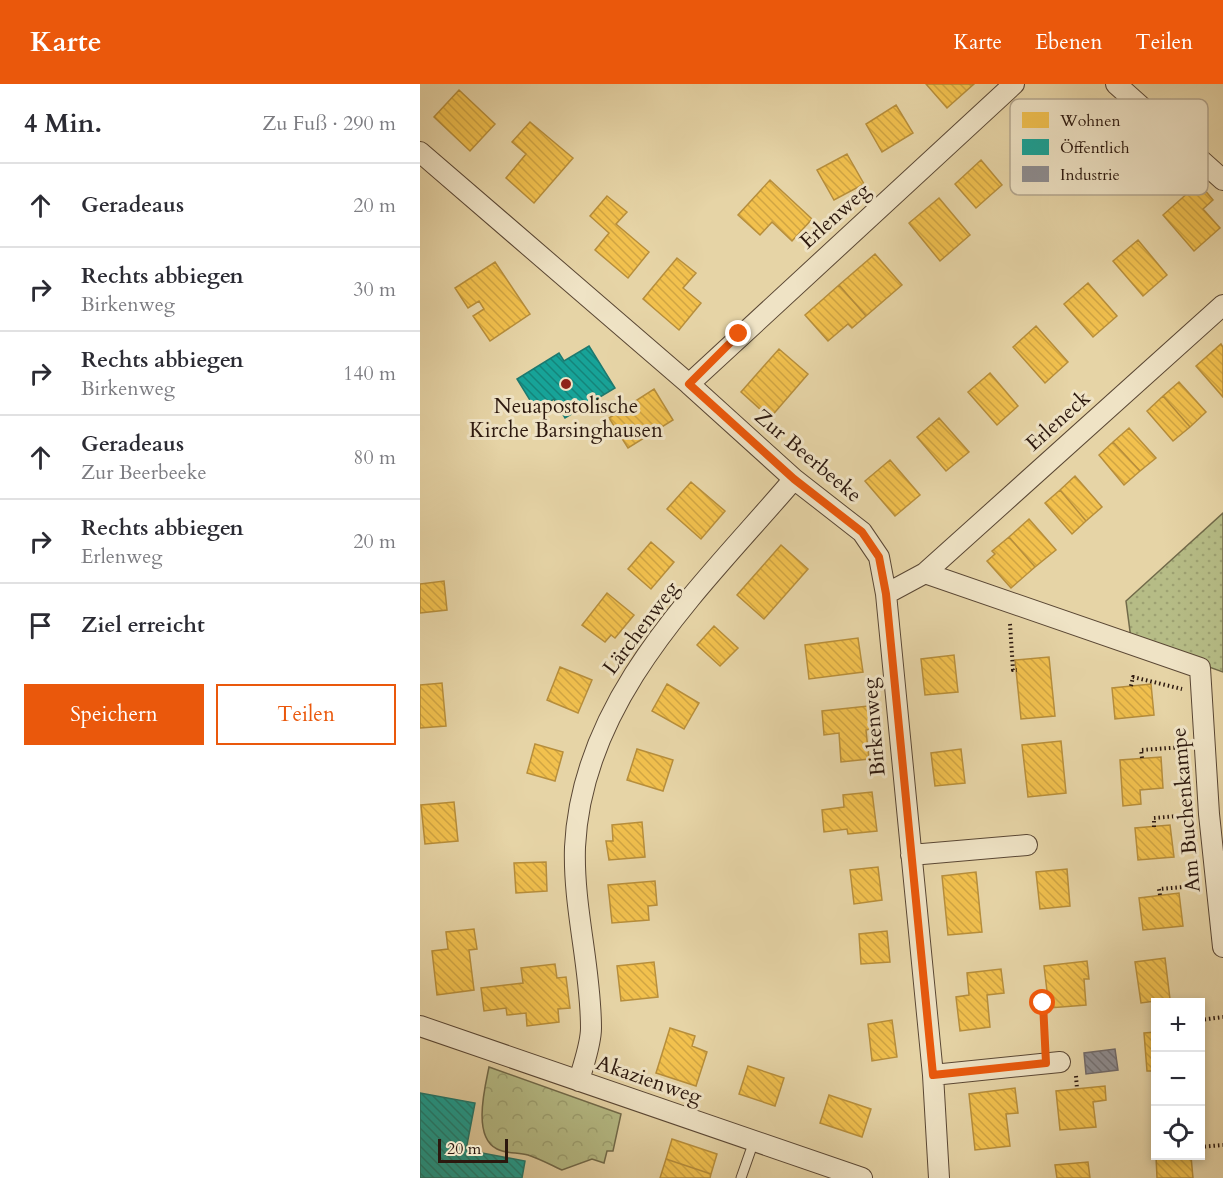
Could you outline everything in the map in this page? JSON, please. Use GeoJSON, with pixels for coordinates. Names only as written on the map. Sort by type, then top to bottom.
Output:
{"type":"FeatureCollection","features":[{"type":"Feature","properties":{"kind":"street","name":"Erlenweg"},"geometry":{"type":"LineString","coordinates":[[689,384],[739,334],[1014,84]]}},
{"type":"Feature","properties":{"kind":"street"},"geometry":{"type":"LineString","coordinates":[[1116,84],[1133,99]]}},
{"type":"Feature","properties":{"kind":"street","name":"Zur Beerbeeke"},"geometry":{"type":"LineString","coordinates":[[420,152],[689,384],[794,479],[862,532],[879,557],[886,594]]}},
{"type":"Feature","properties":{"kind":"street"},"geometry":{"type":"LineString","coordinates":[[1208,167],[1223,180]]}},
{"type":"Feature","properties":{"kind":"street","name":"Erleneck"},"geometry":{"type":"LineString","coordinates":[[925,573],[1223,305]]}},
{"type":"Feature","properties":{"kind":"street","name":"Lärchenweg"},"geometry":{"type":"LineString","coordinates":[[579,1081],[591,1030],[576,895],[575,846],[583,789],[603,732],[627,684],[657,640],[794,479]]}},
{"type":"Feature","properties":{"kind":"street"},"geometry":{"type":"LineString","coordinates":[[886,594],[925,573],[1009,602]]}},
{"type":"Feature","properties":{"kind":"street","name":"Birkenweg"},"geometry":{"type":"LineString","coordinates":[[886,594],[933,1075],[939,1178]]}},
{"type":"Feature","properties":{"kind":"street","name":"Am Buchenkampe"},"geometry":{"type":"LineString","coordinates":[[1009,602],[1200,668],[1203,746],[1223,947]]}},
{"type":"Feature","properties":{"kind":"street"},"geometry":{"type":"LineString","coordinates":[[911,855],[1027,845]]}},
{"type":"Feature","properties":{"kind":"street","name":"Akazienweg"},"geometry":{"type":"LineString","coordinates":[[420,1026],[862,1178]]}},
{"type":"Feature","properties":{"kind":"street"},"geometry":{"type":"LineString","coordinates":[[933,1075],[1053,1063]]}},
{"type":"Feature","properties":{"kind":"lane"},"geometry":{"type":"LineString","coordinates":[[741,1178],[754,1141]]}},
{"type":"Feature","properties":{"kind":"path"},"geometry":{"type":"LineString","coordinates":[[1009,602],[1013,670],[1017,670]]}},
{"type":"Feature","properties":{"kind":"path"},"geometry":{"type":"LineString","coordinates":[[1131,686],[1133,677],[1201,694]]}},
{"type":"Feature","properties":{"kind":"path"},"geometry":{"type":"LineString","coordinates":[[1143,758],[1141,750],[1203,746]]}},
{"type":"Feature","properties":{"kind":"path"},"geometry":{"type":"LineString","coordinates":[[1154,826],[1154,818],[1209,814]]}},
{"type":"Feature","properties":{"kind":"path"},"geometry":{"type":"LineString","coordinates":[[1160,896],[1159,889],[1216,885]]}},
{"type":"Feature","properties":{"kind":"path"},"geometry":{"type":"LineString","coordinates":[[1048,1001],[1043,1003],[1053,1063]]}},
{"type":"Feature","properties":{"kind":"path"},"geometry":{"type":"LineString","coordinates":[[1205,1019],[1223,1017]]}},
{"type":"Feature","properties":{"kind":"path"},"geometry":{"type":"LineString","coordinates":[[1205,1147],[1223,1146]]}},
{"type":"Feature","properties":{"kind":"green space"},"geometry":{"type":"Polygon","coordinates":[[[1223,513],[1223,672],[1131,639],[1126,601],[1223,513]]]}},
{"type":"Feature","properties":{"kind":"green space"},"geometry":{"type":"Polygon","coordinates":[[[489,1067],[621,1114],[613,1151],[607,1151],[604,1163],[592,1159],[562,1170],[528,1155],[501,1151],[489,1143],[482,1123],[482,1111],[489,1067]]]}},
{"type":"Feature","properties":{"kind":"building: Wohnen"},"geometry":{"type":"Polygon","coordinates":[[[926,84],[974,84],[947,108],[926,84]]]}},
{"type":"Feature","properties":{"kind":"building: Wohnen"},"geometry":{"type":"Polygon","coordinates":[[[459,90],[495,124],[470,151],[434,117],[459,90]]]}},
{"type":"Feature","properties":{"kind":"building: Wohnen"},"geometry":{"type":"Polygon","coordinates":[[[896,105],[913,133],[882,152],[866,124],[896,105]]]}},
{"type":"Feature","properties":{"kind":"building: Wohnen"},"geometry":{"type":"Polygon","coordinates":[[[530,122],[573,158],[534,203],[506,178],[526,154],[512,142],[530,122]]]}},
{"type":"Feature","properties":{"kind":"building: Wohnen"},"geometry":{"type":"Polygon","coordinates":[[[847,154],[864,184],[834,200],[817,170],[847,154]]]}},
{"type":"Feature","properties":{"kind":"building: Wohnen"},"geometry":{"type":"Polygon","coordinates":[[[981,160],[1002,185],[976,208],[955,184],[981,160]]]}},
{"type":"Feature","properties":{"kind":"building: Wohnen"},"geometry":{"type":"Polygon","coordinates":[[[770,180],[812,219],[792,241],[772,222],[760,235],[738,215],[770,180]]]}},
{"type":"Feature","properties":{"kind":"building: Wohnen"},"geometry":{"type":"Polygon","coordinates":[[[1208,194],[1213,200],[1203,209],[1220,228],[1194,251],[1163,215],[1186,195],[1208,194]]]}},
{"type":"Feature","properties":{"kind":"building: Wohnen"},"geometry":{"type":"Polygon","coordinates":[[[607,196],[627,212],[616,224],[649,252],[628,278],[595,250],[609,233],[590,216],[607,196]]]}},
{"type":"Feature","properties":{"kind":"building: Wohnen"},"geometry":{"type":"Polygon","coordinates":[[[939,198],[970,235],[940,261],[909,223],[939,198]]]}},
{"type":"Feature","properties":{"kind":"building: Wohnen"},"geometry":{"type":"Polygon","coordinates":[[[1138,240],[1167,275],[1143,296],[1113,261],[1138,240]]]}},
{"type":"Feature","properties":{"kind":"building: Wohnen"},"geometry":{"type":"Polygon","coordinates":[[[875,254],[902,285],[866,316],[839,285],[875,254]]]}},
{"type":"Feature","properties":{"kind":"building: Wohnen"},"geometry":{"type":"Polygon","coordinates":[[[677,258],[696,273],[683,288],[701,303],[679,330],[643,299],[677,258]]]}},
{"type":"Feature","properties":{"kind":"building: Wohnen"},"geometry":{"type":"Polygon","coordinates":[[[495,262],[530,314],[490,341],[473,316],[484,309],[479,301],[468,308],[455,288],[495,262]]]}},
{"type":"Feature","properties":{"kind":"building: Wohnen"},"geometry":{"type":"Polygon","coordinates":[[[1088,283],[1117,316],[1093,337],[1064,304],[1088,283]]]}},
{"type":"Feature","properties":{"kind":"building: Wohnen"},"geometry":{"type":"Polygon","coordinates":[[[839,285],[866,316],[852,328],[848,324],[828,341],[805,315],[839,285]]]}},
{"type":"Feature","properties":{"kind":"building: Wohnen"},"geometry":{"type":"Polygon","coordinates":[[[1036,326],[1068,362],[1045,383],[1013,347],[1036,326]]]}},
{"type":"Feature","properties":{"kind":"building: Wohnen"},"geometry":{"type":"Polygon","coordinates":[[[1221,344],[1223,347],[1223,397],[1196,366],[1221,344]]]}},
{"type":"Feature","properties":{"kind":"building: Wohnen"},"geometry":{"type":"Polygon","coordinates":[[[779,349],[808,374],[770,418],[741,392],[779,349]]]}},
{"type":"Feature","properties":{"kind":"building: Wohnen"},"geometry":{"type":"Polygon","coordinates":[[[990,373],[1018,406],[997,425],[968,392],[990,373]]]}},
{"type":"Feature","properties":{"kind":"building: Wohnen"},"geometry":{"type":"Polygon","coordinates":[[[1179,382],[1206,412],[1190,427],[1163,396],[1179,382]]]}},
{"type":"Feature","properties":{"kind":"building: Wohnen"},"geometry":{"type":"Polygon","coordinates":[[[654,389],[673,420],[628,448],[609,418],[654,389]]]}},
{"type":"Feature","properties":{"kind":"building: Wohnen"},"geometry":{"type":"Polygon","coordinates":[[[1163,396],[1190,427],[1173,441],[1147,411],[1163,396]]]}},
{"type":"Feature","properties":{"kind":"building: Wohnen"},"geometry":{"type":"Polygon","coordinates":[[[939,418],[969,452],[946,471],[917,437],[939,418]]]}},
{"type":"Feature","properties":{"kind":"building: Wohnen"},"geometry":{"type":"Polygon","coordinates":[[[1129,428],[1156,458],[1140,471],[1113,442],[1129,428]]]}},
{"type":"Feature","properties":{"kind":"building: Wohnen"},"geometry":{"type":"Polygon","coordinates":[[[1113,442],[1140,471],[1124,485],[1099,455],[1113,442]]]}},
{"type":"Feature","properties":{"kind":"building: Wohnen"},"geometry":{"type":"Polygon","coordinates":[[[890,460],[920,495],[895,516],[865,481],[890,460]]]}},
{"type":"Feature","properties":{"kind":"building: Wohnen"},"geometry":{"type":"Polygon","coordinates":[[[1075,476],[1102,507],[1086,521],[1060,490],[1075,476]]]}},
{"type":"Feature","properties":{"kind":"building: Wohnen"},"geometry":{"type":"Polygon","coordinates":[[[691,482],[725,511],[701,539],[667,509],[691,482]]]}},
{"type":"Feature","properties":{"kind":"building: Wohnen"},"geometry":{"type":"Polygon","coordinates":[[[1060,490],[1086,521],[1072,534],[1045,503],[1060,490]]]}},
{"type":"Feature","properties":{"kind":"building: Wohnen"},"geometry":{"type":"Polygon","coordinates":[[[1029,519],[1056,550],[1035,567],[1009,537],[1029,519]]]}},
{"type":"Feature","properties":{"kind":"building: Wohnen"},"geometry":{"type":"Polygon","coordinates":[[[1009,537],[1035,567],[1011,588],[987,561],[995,554],[992,551],[1009,537]]]}},
{"type":"Feature","properties":{"kind":"building: Wohnen"},"geometry":{"type":"Polygon","coordinates":[[[651,542],[674,562],[651,589],[628,569],[651,542]]]}},
{"type":"Feature","properties":{"kind":"building: Wohnen"},"geometry":{"type":"Polygon","coordinates":[[[781,545],[808,569],[764,619],[737,595],[781,545]]]}},
{"type":"Feature","properties":{"kind":"building: Wohnen"},"geometry":{"type":"Polygon","coordinates":[[[444,581],[447,610],[420,613],[420,584],[444,581]]]}},
{"type":"Feature","properties":{"kind":"building: Wohnen"},"geometry":{"type":"Polygon","coordinates":[[[607,593],[634,615],[615,638],[611,635],[605,642],[582,625],[607,593]]]}},
{"type":"Feature","properties":{"kind":"building: Wohnen"},"geometry":{"type":"Polygon","coordinates":[[[714,626],[738,648],[720,666],[697,645],[714,626]]]}},
{"type":"Feature","properties":{"kind":"building: Wohnen"},"geometry":{"type":"Polygon","coordinates":[[[858,638],[863,672],[809,679],[805,645],[858,638]]]}},
{"type":"Feature","properties":{"kind":"building: Wohnen"},"geometry":{"type":"Polygon","coordinates":[[[954,655],[958,692],[925,695],[921,659],[954,655]]]}},
{"type":"Feature","properties":{"kind":"building: Wohnen"},"geometry":{"type":"Polygon","coordinates":[[[1049,657],[1055,716],[1021,719],[1015,660],[1049,657]]]}},
{"type":"Feature","properties":{"kind":"building: Wohnen"},"geometry":{"type":"Polygon","coordinates":[[[560,667],[592,680],[578,713],[547,700],[560,667]]]}},
{"type":"Feature","properties":{"kind":"building: Wohnen"},"geometry":{"type":"Polygon","coordinates":[[[442,683],[446,726],[420,728],[420,685],[442,683]]]}},
{"type":"Feature","properties":{"kind":"building: Wohnen"},"geometry":{"type":"Polygon","coordinates":[[[667,684],[699,703],[684,729],[652,711],[667,684]]]}},
{"type":"Feature","properties":{"kind":"building: Wohnen"},"geometry":{"type":"Polygon","coordinates":[[[1151,684],[1154,715],[1115,719],[1112,688],[1151,684]]]}},
{"type":"Feature","properties":{"kind":"building: Wohnen"},"geometry":{"type":"Polygon","coordinates":[[[868,706],[871,729],[866,730],[869,759],[841,762],[839,733],[824,735],[822,711],[868,706]]]}},
{"type":"Feature","properties":{"kind":"building: Wohnen"},"geometry":{"type":"Polygon","coordinates":[[[1061,741],[1066,793],[1028,797],[1022,745],[1061,741]]]}},
{"type":"Feature","properties":{"kind":"building: Wohnen"},"geometry":{"type":"Polygon","coordinates":[[[535,744],[563,752],[555,781],[527,773],[535,744]]]}},
{"type":"Feature","properties":{"kind":"building: Wohnen"},"geometry":{"type":"Polygon","coordinates":[[[637,749],[673,760],[663,791],[627,780],[637,749]]]}},
{"type":"Feature","properties":{"kind":"building: Wohnen"},"geometry":{"type":"Polygon","coordinates":[[[961,749],[965,783],[935,786],[931,753],[961,749]]]}},
{"type":"Feature","properties":{"kind":"building: Wohnen"},"geometry":{"type":"Polygon","coordinates":[[[1161,757],[1163,788],[1140,790],[1141,804],[1123,806],[1120,760],[1161,757]]]}},
{"type":"Feature","properties":{"kind":"building: Wohnen"},"geometry":{"type":"Polygon","coordinates":[[[872,792],[877,831],[848,834],[847,829],[824,832],[822,810],[844,807],[843,795],[872,792]]]}},
{"type":"Feature","properties":{"kind":"building: Wohnen"},"geometry":{"type":"Polygon","coordinates":[[[454,802],[458,841],[425,844],[421,805],[454,802]]]}},
{"type":"Feature","properties":{"kind":"building: Wohnen"},"geometry":{"type":"Polygon","coordinates":[[[642,822],[645,857],[609,860],[606,841],[613,841],[612,825],[642,822]]]}},
{"type":"Feature","properties":{"kind":"building: Wohnen"},"geometry":{"type":"Polygon","coordinates":[[[1170,825],[1174,857],[1138,860],[1135,828],[1170,825]]]}},
{"type":"Feature","properties":{"kind":"building: Wohnen"},"geometry":{"type":"Polygon","coordinates":[[[546,862],[547,891],[516,893],[514,863],[546,862]]]}},
{"type":"Feature","properties":{"kind":"building: Wohnen"},"geometry":{"type":"Polygon","coordinates":[[[878,867],[882,900],[854,904],[850,870],[878,867]]]}},
{"type":"Feature","properties":{"kind":"building: Wohnen"},"geometry":{"type":"Polygon","coordinates":[[[1067,869],[1070,906],[1040,909],[1036,872],[1067,869]]]}},
{"type":"Feature","properties":{"kind":"building: Wohnen"},"geometry":{"type":"Polygon","coordinates":[[[976,872],[982,932],[948,935],[942,876],[976,872]]]}},
{"type":"Feature","properties":{"kind":"building: Wohnen"},"geometry":{"type":"Polygon","coordinates":[[[655,881],[657,905],[648,906],[649,920],[612,923],[608,885],[655,881]]]}},
{"type":"Feature","properties":{"kind":"building: Wohnen"},"geometry":{"type":"Polygon","coordinates":[[[1179,893],[1183,926],[1143,930],[1139,898],[1179,893]]]}},
{"type":"Feature","properties":{"kind":"building: Wohnen"},"geometry":{"type":"Polygon","coordinates":[[[474,929],[477,949],[469,950],[474,990],[437,995],[432,951],[448,949],[446,932],[474,929]]]}},
{"type":"Feature","properties":{"kind":"building: Wohnen"},"geometry":{"type":"Polygon","coordinates":[[[887,931],[890,962],[861,964],[859,934],[887,931]]]}},
{"type":"Feature","properties":{"kind":"building: Wohnen"},"geometry":{"type":"Polygon","coordinates":[[[1165,958],[1170,998],[1151,998],[1151,1002],[1141,1003],[1135,962],[1165,958]]]}},
{"type":"Feature","properties":{"kind":"building: Wohnen"},"geometry":{"type":"Polygon","coordinates":[[[1087,961],[1089,979],[1084,979],[1086,1005],[1049,1008],[1044,966],[1087,961]]]}},
{"type":"Feature","properties":{"kind":"building: Wohnen"},"geometry":{"type":"Polygon","coordinates":[[[654,962],[658,997],[621,1001],[617,966],[654,962]]]}},
{"type":"Feature","properties":{"kind":"building: Wohnen"},"geometry":{"type":"Polygon","coordinates":[[[555,964],[557,978],[566,977],[570,1008],[558,1009],[559,1022],[527,1026],[526,1013],[507,1015],[506,1008],[484,1011],[481,988],[523,983],[521,968],[555,964]]]}},
{"type":"Feature","properties":{"kind":"building: Wohnen"},"geometry":{"type":"Polygon","coordinates":[[[1001,969],[1004,993],[987,995],[990,1027],[960,1031],[956,997],[969,995],[967,973],[1001,969]]]}},
{"type":"Feature","properties":{"kind":"building: Wohnen"},"geometry":{"type":"Polygon","coordinates":[[[892,1020],[897,1057],[872,1061],[868,1024],[892,1020]]]}},
{"type":"Feature","properties":{"kind":"building: Wohnen"},"geometry":{"type":"Polygon","coordinates":[[[670,1028],[695,1036],[692,1046],[707,1052],[696,1086],[656,1073],[670,1028]]]}},
{"type":"Feature","properties":{"kind":"building: Wohnen"},"geometry":{"type":"Polygon","coordinates":[[[1151,1032],[1151,1071],[1147,1071],[1144,1033],[1151,1032]]]}},
{"type":"Feature","properties":{"kind":"building: Wohnen"},"geometry":{"type":"Polygon","coordinates":[[[748,1066],[784,1078],[775,1106],[739,1094],[748,1066]]]}},
{"type":"Feature","properties":{"kind":"building: Wohnen"},"geometry":{"type":"Polygon","coordinates":[[[1105,1086],[1106,1100],[1093,1102],[1096,1127],[1060,1130],[1056,1091],[1105,1086]]]}},
{"type":"Feature","properties":{"kind":"building: Wohnen"},"geometry":{"type":"Polygon","coordinates":[[[1015,1088],[1018,1113],[1006,1114],[1010,1146],[975,1150],[969,1094],[1015,1088]]]}},
{"type":"Feature","properties":{"kind":"building: Wohnen"},"geometry":{"type":"Polygon","coordinates":[[[829,1095],[871,1109],[862,1137],[820,1123],[829,1095]]]}},
{"type":"Feature","properties":{"kind":"building: Wohnen"},"geometry":{"type":"Polygon","coordinates":[[[672,1139],[717,1154],[711,1174],[666,1159],[672,1139]]]}},
{"type":"Feature","properties":{"kind":"building: Wohnen"},"geometry":{"type":"Polygon","coordinates":[[[666,1159],[711,1174],[710,1178],[660,1178],[666,1159]]]}},
{"type":"Feature","properties":{"kind":"building: Wohnen"},"geometry":{"type":"Polygon","coordinates":[[[1156,1160],[1191,1160],[1193,1178],[1157,1178],[1156,1160]]]}},
{"type":"Feature","properties":{"kind":"building: Wohnen"},"geometry":{"type":"Polygon","coordinates":[[[1088,1162],[1090,1178],[1057,1178],[1055,1165],[1088,1162]]]}},
{"type":"Feature","properties":{"kind":"building: Öffentlich","name":"Neuapostolische Kirche Barsinghausen"},"geometry":{"type":"Polygon","coordinates":[[[589,346],[615,388],[565,418],[554,399],[536,410],[517,379],[559,353],[564,361],[589,346]]]}},
{"type":"Feature","properties":{"kind":"building: Öffentlich"},"geometry":{"type":"Polygon","coordinates":[[[420,1093],[475,1103],[466,1150],[525,1161],[522,1178],[420,1178],[420,1093]]]}},
{"type":"Feature","properties":{"kind":"building: Industrie"},"geometry":{"type":"Polygon","coordinates":[[[1115,1049],[1118,1070],[1086,1074],[1084,1053],[1115,1049]]]}},
{"type":"Feature","properties":{"kind":"place","name":"Neuapostolische Kirche Barsinghausen"},"geometry":{"type":"Point","coordinates":[566,384]}},
{"type":"Feature","properties":{"kind":"route"},"geometry":{"type":"LineString","coordinates":[[739,334],[689,384],[794,479],[862,532],[879,557],[886,594],[933,1075],[1046,1063],[1043,1003]]}}]}
